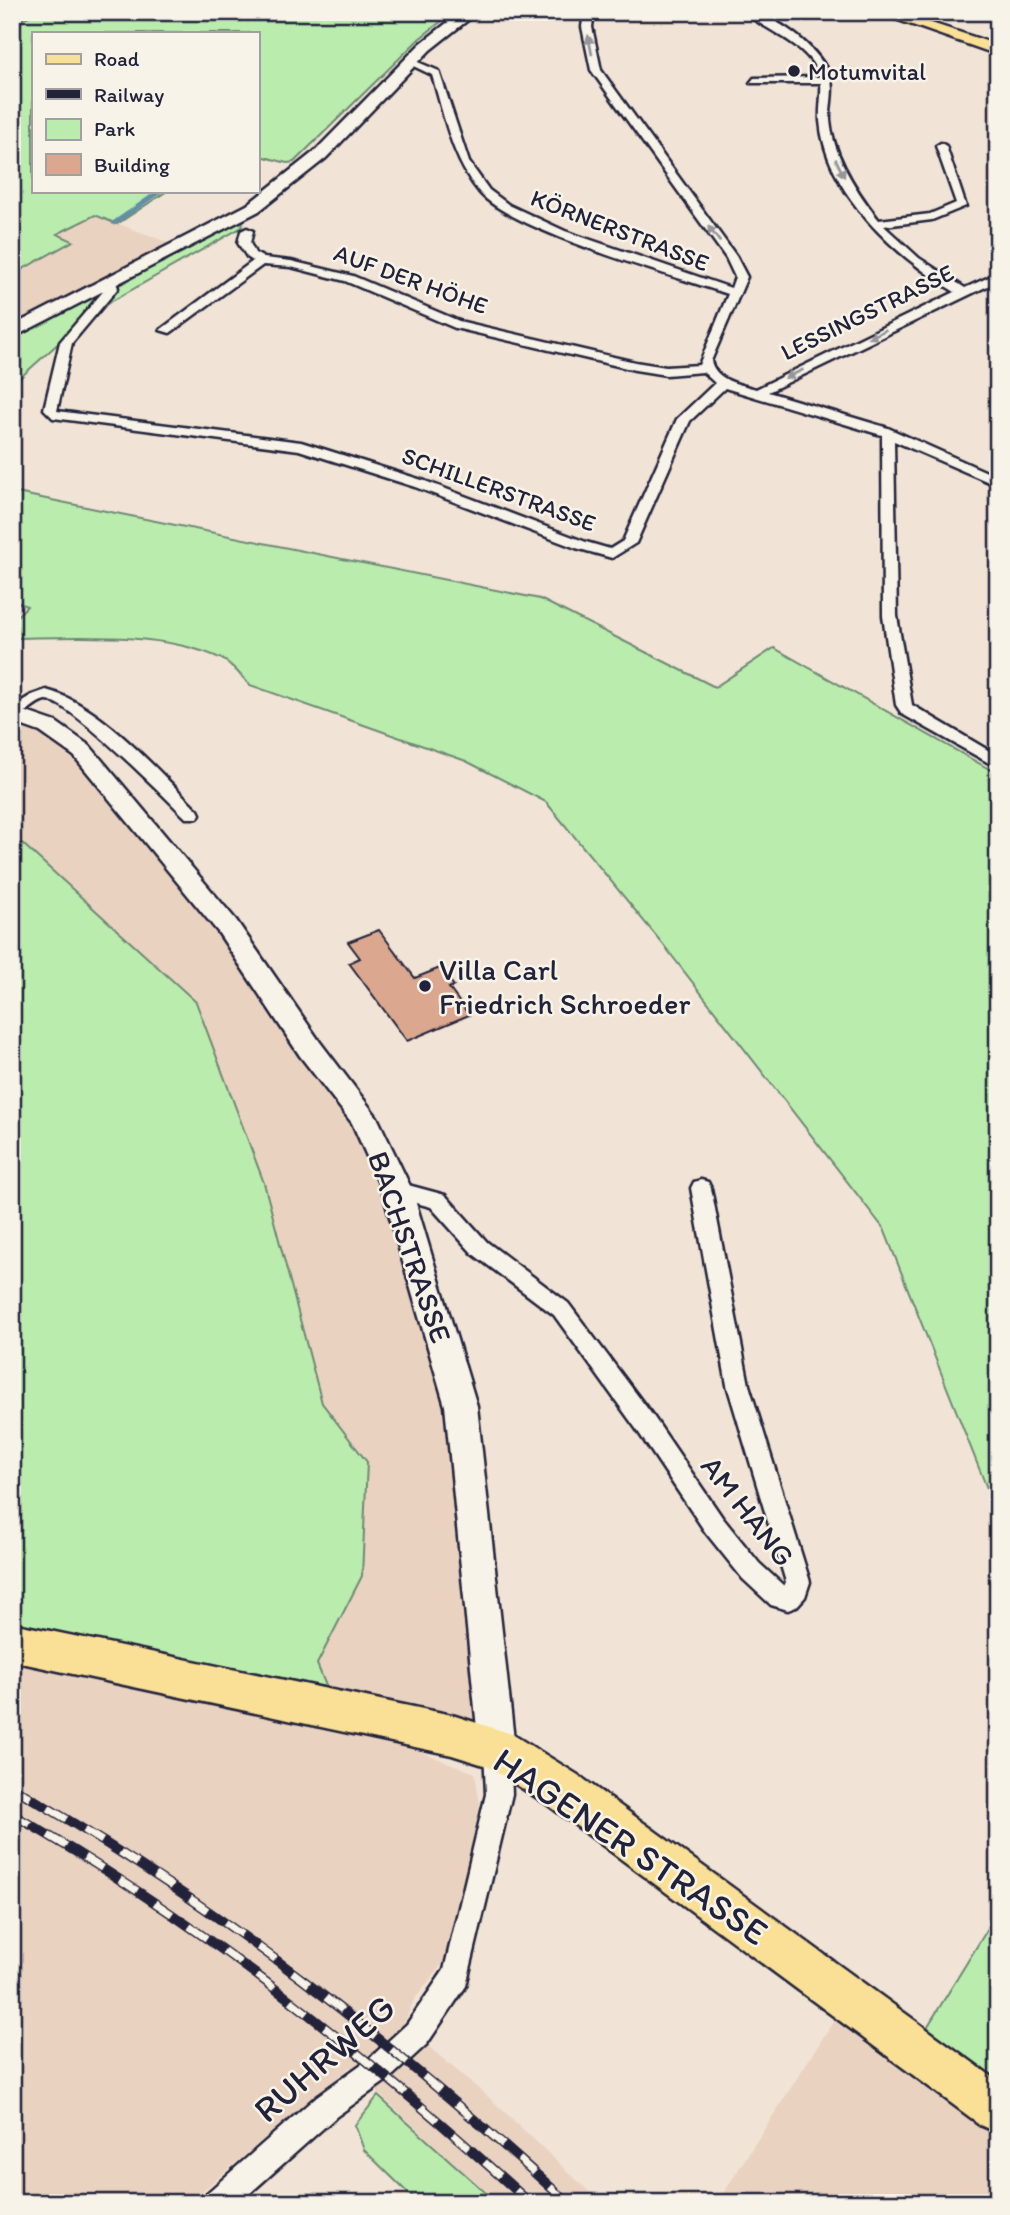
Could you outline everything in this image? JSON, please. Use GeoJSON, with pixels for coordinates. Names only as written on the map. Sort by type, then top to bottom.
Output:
{"type":"FeatureCollection","features":[{"type":"Feature","properties":{"kind":"main road"},"geometry":{"type":"LineString","coordinates":[[882,12],[998,50]]}},
{"type":"Feature","properties":{"kind":"main road","name":"HAGENER STRASSE"},"geometry":{"type":"LineString","coordinates":[[12,1642],[452,1735],[497,1749],[563,1790],[998,2110]]}},
{"type":"Feature","properties":{"kind":"street"},"geometry":{"type":"LineString","coordinates":[[12,334],[253,208],[318,158],[411,62],[453,22],[471,12]]}},
{"type":"Feature","properties":{"kind":"street"},"geometry":{"type":"LineString","coordinates":[[589,12],[587,27],[596,70],[733,258],[741,277],[709,349],[705,368],[723,383],[889,434],[998,482]]}},
{"type":"Feature","properties":{"kind":"street"},"geometry":{"type":"LineString","coordinates":[[748,12],[801,48],[822,70],[827,89],[823,102],[824,124],[834,155],[855,197],[874,224],[928,273],[962,291]]}},
{"type":"Feature","properties":{"kind":"street","name":"KÖRNERSTRASSE"},"geometry":{"type":"LineString","coordinates":[[411,62],[436,74],[464,162],[485,192],[505,207],[561,233],[735,293]]}},
{"type":"Feature","properties":{"kind":"street"},"geometry":{"type":"LineString","coordinates":[[754,81],[824,80]]}},
{"type":"Feature","properties":{"kind":"street"},"geometry":{"type":"LineString","coordinates":[[874,224],[932,217],[962,204],[940,146]]}},
{"type":"Feature","properties":{"kind":"street"},"geometry":{"type":"LineString","coordinates":[[166,330],[261,261],[251,255],[244,243],[247,231]]}},
{"type":"Feature","properties":{"kind":"street","name":"AUF DER HÖHE"},"geometry":{"type":"LineString","coordinates":[[261,261],[291,264],[349,278],[455,324],[635,366],[666,371],[705,368]]}},
{"type":"Feature","properties":{"kind":"street","name":"LESSINGSTRASSE"},"geometry":{"type":"LineString","coordinates":[[757,393],[998,275]]}},
{"type":"Feature","properties":{"kind":"street","name":"SCHILLERSTRASSE"},"geometry":{"type":"LineString","coordinates":[[111,282],[111,288],[66,342],[50,409],[53,414],[301,446],[420,484],[581,545],[612,554],[629,543],[684,419],[723,383]]}},
{"type":"Feature","properties":{"kind":"street"},"geometry":{"type":"LineString","coordinates":[[889,434],[890,616],[904,705],[998,763]]}},
{"type":"Feature","properties":{"kind":"street"},"geometry":{"type":"LineString","coordinates":[[13,714],[47,694],[57,696],[101,728],[192,814]]}},
{"type":"Feature","properties":{"kind":"street","name":"BACHSTRASSE"},"geometry":{"type":"LineString","coordinates":[[13,714],[48,727],[82,751],[227,926],[310,1049],[363,1117],[397,1190],[461,1406],[497,1749]]}},
{"type":"Feature","properties":{"kind":"street","name":"AM HANG"},"geometry":{"type":"LineString","coordinates":[[397,1190],[438,1201],[480,1248],[561,1309],[645,1423],[714,1525],[751,1571],[779,1597],[788,1599],[797,1589],[798,1582],[738,1385],[701,1188]]}},
{"type":"Feature","properties":{"kind":"street","name":"RUHRWEG"},"geometry":{"type":"LineString","coordinates":[[217,2203],[327,2106],[380,2068],[417,2034],[456,1976],[499,1794],[497,1749]]}},
{"type":"Feature","properties":{"kind":"shaded area"},"geometry":{"type":"Polygon","coordinates":[[[95,215],[172,244],[12,325],[12,275],[72,242],[56,235],[95,215]]]}},
{"type":"Feature","properties":{"kind":"shaded area"},"geometry":{"type":"Polygon","coordinates":[[[12,721],[46,735],[76,754],[220,928],[356,1120],[387,1190],[454,1408],[459,1558],[479,1719],[458,1722],[331,1698],[317,1664],[362,1576],[367,1462],[322,1403],[196,1002],[12,834],[12,721]]]}},
{"type":"Feature","properties":{"kind":"shaded area"},"geometry":{"type":"Polygon","coordinates":[[[12,1655],[329,1716],[475,1773],[480,1805],[447,1958],[414,2000],[403,2025],[493,2101],[601,2203],[497,2203],[350,2067],[188,2203],[33,2203],[12,2193],[12,1655]]]}},
{"type":"Feature","properties":{"kind":"shaded area"},"geometry":{"type":"Polygon","coordinates":[[[849,1997],[998,2110],[998,2203],[717,2203],[849,1997]]]}},
{"type":"Feature","properties":{"kind":"green space"},"geometry":{"type":"Polygon","coordinates":[[[37,12],[453,12],[419,39],[294,162],[287,163],[259,156],[259,32],[32,32],[32,192],[165,192],[117,224],[95,215],[57,234],[73,241],[12,275],[12,24],[37,12]]]}},
{"type":"Feature","properties":{"kind":"green space"},"geometry":{"type":"Polygon","coordinates":[[[243,220],[242,227],[93,312],[12,385],[12,339],[243,220]]]}},
{"type":"Feature","properties":{"kind":"green space"},"geometry":{"type":"Polygon","coordinates":[[[12,492],[540,599],[715,687],[774,648],[998,774],[998,1516],[884,1229],[662,943],[546,802],[466,761],[250,685],[226,661],[199,650],[147,640],[119,638],[12,638],[12,621],[27,606],[12,600],[12,492]]]}},
{"type":"Feature","properties":{"kind":"green space"},"geometry":{"type":"Polygon","coordinates":[[[12,834],[196,1002],[264,1183],[322,1403],[367,1462],[362,1576],[317,1664],[331,1698],[12,1628],[12,834]]]}},
{"type":"Feature","properties":{"kind":"green space"},"geometry":{"type":"Polygon","coordinates":[[[998,1912],[998,2110],[915,2047],[998,1912]]]}},
{"type":"Feature","properties":{"kind":"green space"},"geometry":{"type":"Polygon","coordinates":[[[378,2096],[497,2203],[410,2203],[413,2198],[364,2150],[355,2125],[378,2096]]]}},
{"type":"Feature","properties":{"kind":"building","name":"Villa Carl Friedrich Schroeder"},"geometry":{"type":"Polygon","coordinates":[[[379,930],[415,978],[440,968],[454,986],[449,988],[469,1015],[407,1041],[349,963],[360,958],[348,942],[379,930]]]}},
{"type":"Feature","properties":{"kind":"waterway"},"geometry":{"type":"LineString","coordinates":[[114,223],[159,192]]}},
{"type":"Feature","properties":{"kind":"railway"},"geometry":{"type":"LineString","coordinates":[[12,1787],[162,1879],[302,1979],[436,2087],[568,2203]]}},
{"type":"Feature","properties":{"kind":"railway"},"geometry":{"type":"LineString","coordinates":[[12,1814],[151,1900],[282,1994],[408,2095],[530,2203]]}},
{"type":"Feature","properties":{"kind":"place","name":"Motumvital"},"geometry":{"type":"Point","coordinates":[794,71]}},
{"type":"Feature","properties":{"kind":"place","name":"Villa Carl Friedrich Schroeder"},"geometry":{"type":"Point","coordinates":[425,986]}}]}
